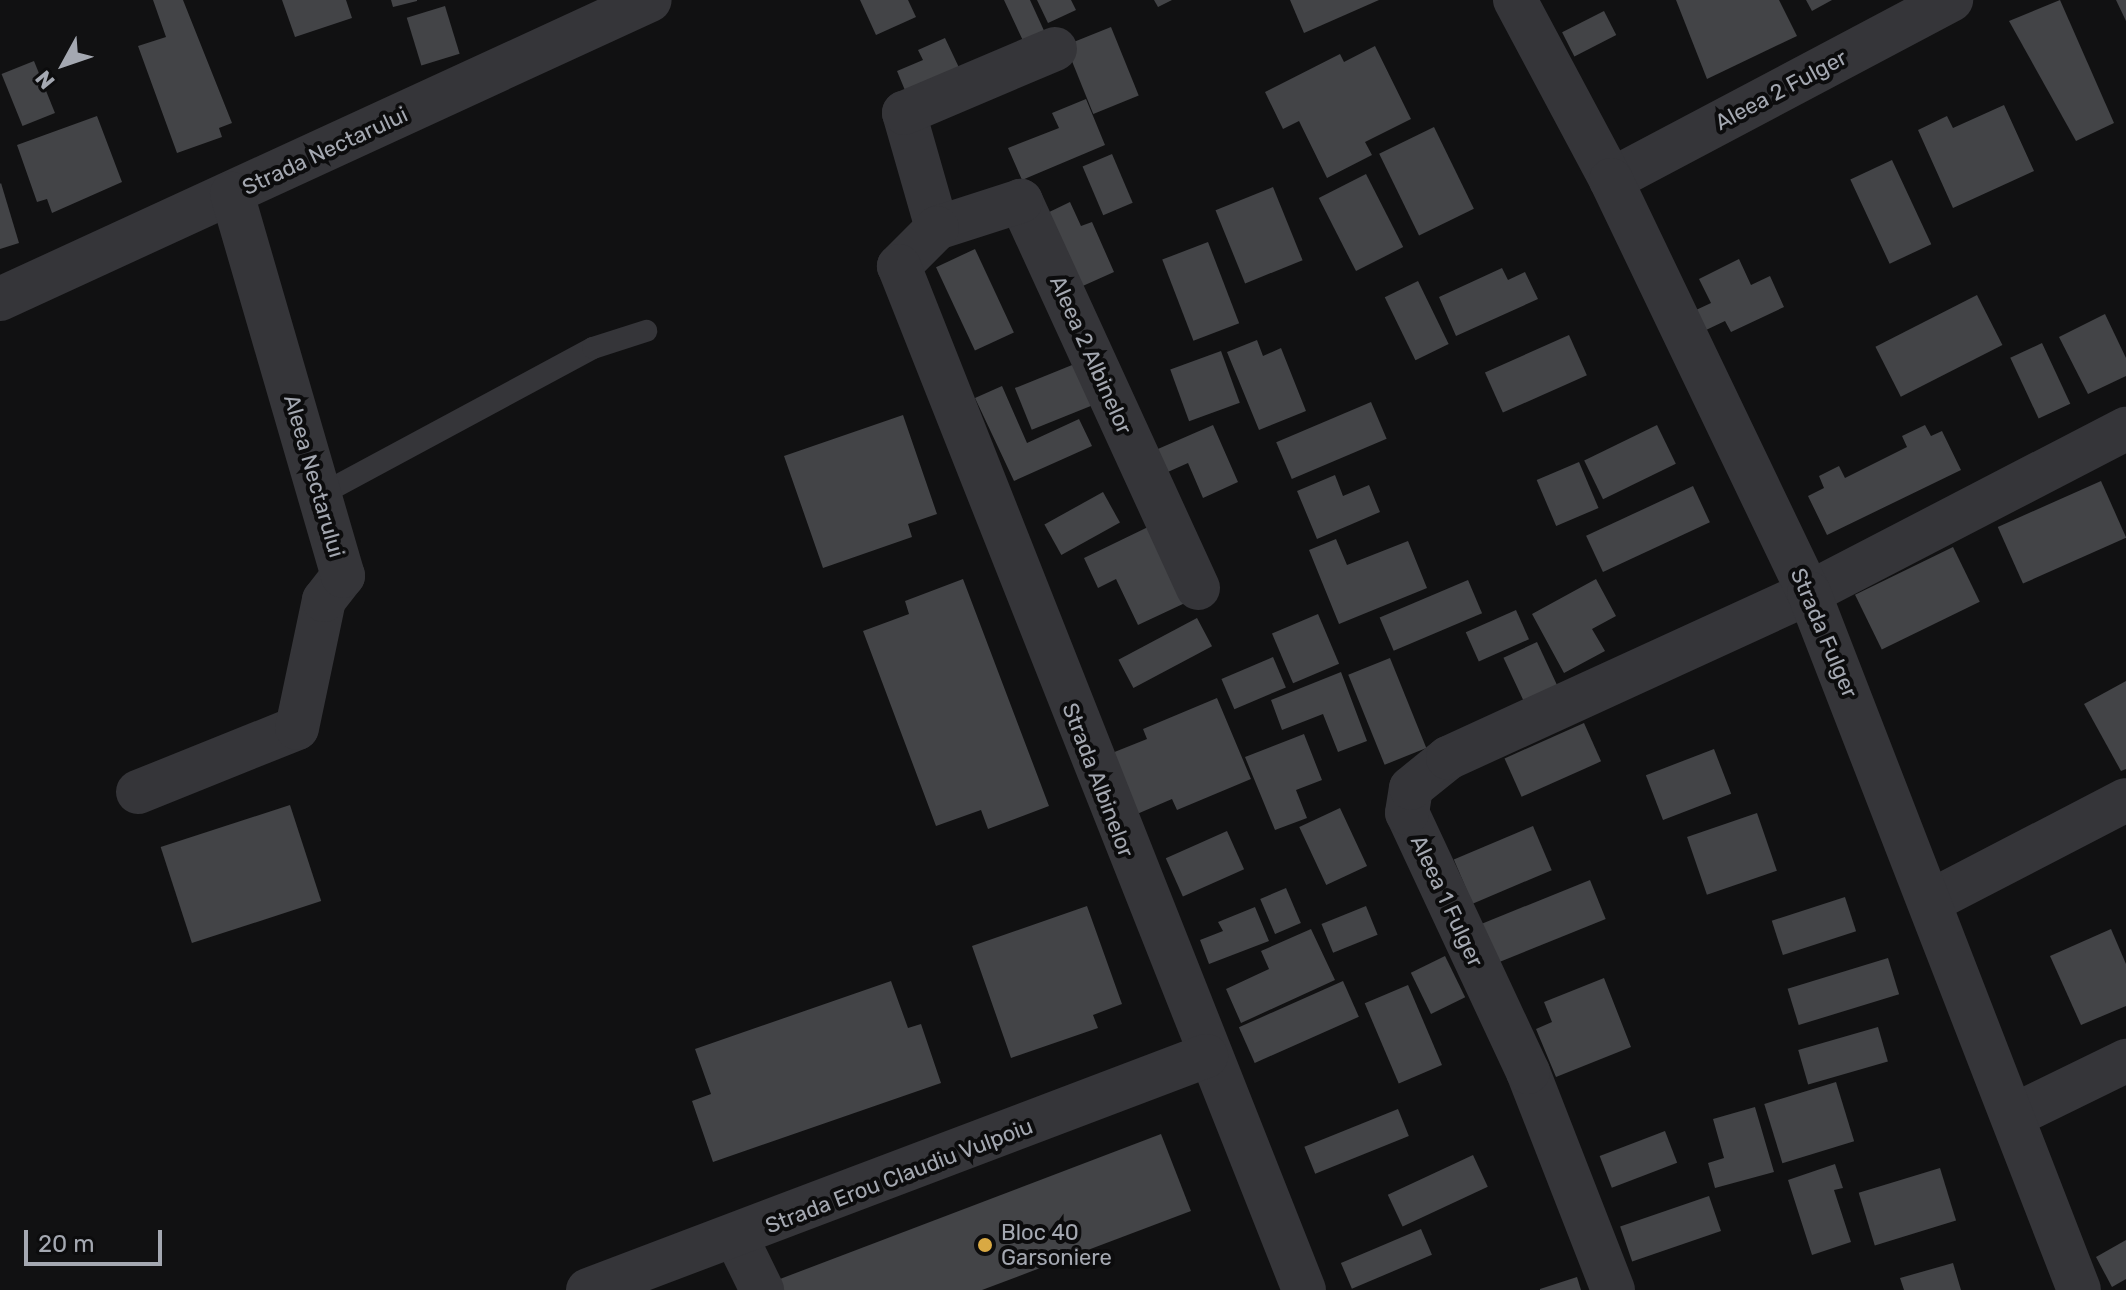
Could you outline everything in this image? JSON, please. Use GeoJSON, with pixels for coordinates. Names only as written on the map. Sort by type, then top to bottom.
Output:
{"type":"FeatureCollection","features":[{"type":"Feature","properties":{"kind":"street","name":"Strada Nectarului"},"geometry":{"type":"LineString","coordinates":[[0,299],[650,0]]}},
{"type":"Feature","properties":{"kind":"street","name":"Strada Fulger"},"geometry":{"type":"LineString","coordinates":[[1515,0],[1611,180],[1809,593],[1933,900],[2079,1290]]}},
{"type":"Feature","properties":{"kind":"street","name":"Aleea 2 Fulger"},"geometry":{"type":"LineString","coordinates":[[1611,180],[1951,0]]}},
{"type":"Feature","properties":{"kind":"street"},"geometry":{"type":"LineString","coordinates":[[937,228],[904,113],[1055,49]]}},
{"type":"Feature","properties":{"kind":"street","name":"Aleea Nectarului"},"geometry":{"type":"LineString","coordinates":[[138,792],[297,728],[324,600],[343,576],[232,194]]}},
{"type":"Feature","properties":{"kind":"street","name":"Aleea 2 Albinelor"},"geometry":{"type":"LineString","coordinates":[[937,228],[1021,201],[1198,588]]}},
{"type":"Feature","properties":{"kind":"street","name":"Strada Albinelor"},"geometry":{"type":"LineString","coordinates":[[937,228],[899,266],[1206,1056],[1304,1290]]}},
{"type":"Feature","properties":{"kind":"street","name":"Aleea 1 Fulger"},"geometry":{"type":"LineString","coordinates":[[1613,1290],[1528,1072],[1415,833],[1407,813],[1411,788],[1448,758],[1809,593],[2126,429]]}},
{"type":"Feature","properties":{"kind":"street"},"geometry":{"type":"LineString","coordinates":[[1933,900],[2126,800]]}},
{"type":"Feature","properties":{"kind":"street","name":"Strada Erou Claudiu Vulpoiu"},"geometry":{"type":"LineString","coordinates":[[588,1290],[737,1239],[1206,1056]]}},
{"type":"Feature","properties":{"kind":"street"},"geometry":{"type":"LineString","coordinates":[[2013,1116],[2126,1061]]}},
{"type":"Feature","properties":{"kind":"street"},"geometry":{"type":"LineString","coordinates":[[737,1239],[762,1290]]}},
{"type":"Feature","properties":{"kind":"lane"},"geometry":{"type":"LineString","coordinates":[[320,495],[593,348],[646,331]]}},
{"type":"Feature","properties":{"kind":"building"},"geometry":{"type":"Polygon","coordinates":[[[153,0],[183,0],[232,123],[219,128],[222,137],[177,153],[138,46],[166,37],[153,0]]]}},
{"type":"Feature","properties":{"kind":"building"},"geometry":{"type":"Polygon","coordinates":[[[282,0],[346,0],[352,18],[295,37],[282,0]]]}},
{"type":"Feature","properties":{"kind":"building"},"geometry":{"type":"Polygon","coordinates":[[[391,0],[417,0],[417,1],[393,7],[391,0]]]}},
{"type":"Feature","properties":{"kind":"building"},"geometry":{"type":"Polygon","coordinates":[[[860,0],[908,0],[916,17],[876,35],[860,0]]]}},
{"type":"Feature","properties":{"kind":"building"},"geometry":{"type":"Polygon","coordinates":[[[1004,0],[1030,0],[1046,35],[1025,45],[1004,0]]]}},
{"type":"Feature","properties":{"kind":"building"},"geometry":{"type":"Polygon","coordinates":[[[1037,0],[1071,0],[1076,10],[1048,23],[1037,0]]]}},
{"type":"Feature","properties":{"kind":"building"},"geometry":{"type":"Polygon","coordinates":[[[1154,0],[1172,0],[1158,7],[1154,0]]]}},
{"type":"Feature","properties":{"kind":"building"},"geometry":{"type":"Polygon","coordinates":[[[1290,0],[1379,0],[1304,33],[1290,0]]]}},
{"type":"Feature","properties":{"kind":"building"},"geometry":{"type":"Polygon","coordinates":[[[1676,0],[1779,0],[1797,36],[1707,79],[1676,0]]]}},
{"type":"Feature","properties":{"kind":"building"},"geometry":{"type":"Polygon","coordinates":[[[1806,0],[1832,0],[1812,11],[1806,0]]]}},
{"type":"Feature","properties":{"kind":"building"},"geometry":{"type":"Polygon","coordinates":[[[2060,0],[2114,123],[2076,141],[2009,21],[2060,0]]]}},
{"type":"Feature","properties":{"kind":"building"},"geometry":{"type":"Polygon","coordinates":[[[2116,0],[2126,0],[2126,21],[2116,0]]]}},
{"type":"Feature","properties":{"kind":"building"},"geometry":{"type":"Polygon","coordinates":[[[445,6],[460,54],[421,66],[407,18],[445,6]]]}},
{"type":"Feature","properties":{"kind":"building"},"geometry":{"type":"Polygon","coordinates":[[[1604,11],[1616,35],[1574,56],[1562,32],[1604,11]]]}},
{"type":"Feature","properties":{"kind":"building"},"geometry":{"type":"Polygon","coordinates":[[[1111,27],[1139,96],[1093,114],[1066,45],[1111,27]]]}},
{"type":"Feature","properties":{"kind":"building"},"geometry":{"type":"Polygon","coordinates":[[[945,38],[963,76],[909,100],[897,71],[923,60],[918,50],[945,38]]]}},
{"type":"Feature","properties":{"kind":"building"},"geometry":{"type":"Polygon","coordinates":[[[1375,46],[1411,119],[1365,142],[1372,155],[1327,178],[1299,121],[1283,129],[1265,92],[1340,54],[1344,62],[1375,46]]]}},
{"type":"Feature","properties":{"kind":"building"},"geometry":{"type":"Polygon","coordinates":[[[34,61],[55,113],[23,126],[2,74],[34,61]]]}},
{"type":"Feature","properties":{"kind":"building"},"geometry":{"type":"Polygon","coordinates":[[[1086,99],[1105,145],[1022,180],[1008,148],[1059,128],[1052,113],[1086,99]]]}},
{"type":"Feature","properties":{"kind":"building"},"geometry":{"type":"Polygon","coordinates":[[[2004,105],[2034,171],[1953,208],[1918,130],[1947,116],[1953,128],[2004,105]]]}},
{"type":"Feature","properties":{"kind":"building"},"geometry":{"type":"Polygon","coordinates":[[[97,116],[122,182],[52,213],[47,199],[37,202],[17,145],[97,116]]]}},
{"type":"Feature","properties":{"kind":"building"},"geometry":{"type":"Polygon","coordinates":[[[1434,127],[1474,209],[1419,236],[1379,154],[1434,127]]]}},
{"type":"Feature","properties":{"kind":"building"},"geometry":{"type":"Polygon","coordinates":[[[1112,154],[1133,203],[1103,215],[1083,167],[1112,154]]]}},
{"type":"Feature","properties":{"kind":"building"},"geometry":{"type":"Polygon","coordinates":[[[1892,160],[1931,244],[1890,264],[1850,179],[1892,160]]]}},
{"type":"Feature","properties":{"kind":"building"},"geometry":{"type":"Polygon","coordinates":[[[1366,174],[1403,247],[1356,271],[1319,198],[1366,174]]]}},
{"type":"Feature","properties":{"kind":"building"},"geometry":{"type":"Polygon","coordinates":[[[0,184],[19,243],[0,249],[0,184]]]}},
{"type":"Feature","properties":{"kind":"building"},"geometry":{"type":"Polygon","coordinates":[[[1273,187],[1303,260],[1245,283],[1216,210],[1273,187]]]}},
{"type":"Feature","properties":{"kind":"building"},"geometry":{"type":"Polygon","coordinates":[[[1070,202],[1081,226],[1092,222],[1114,272],[1076,289],[1043,215],[1070,202]]]}},
{"type":"Feature","properties":{"kind":"building"},"geometry":{"type":"Polygon","coordinates":[[[1208,242],[1239,323],[1193,341],[1162,260],[1208,242]]]}},
{"type":"Feature","properties":{"kind":"building"},"geometry":{"type":"Polygon","coordinates":[[[975,249],[1014,332],[975,351],[936,267],[975,249]]]}},
{"type":"Feature","properties":{"kind":"building"},"geometry":{"type":"Polygon","coordinates":[[[1739,259],[1751,285],[1770,276],[1784,307],[1731,332],[1725,321],[1706,330],[1696,310],[1711,303],[1699,279],[1739,259]]]}},
{"type":"Feature","properties":{"kind":"building"},"geometry":{"type":"Polygon","coordinates":[[[1502,268],[1508,280],[1525,272],[1538,299],[1456,336],[1439,297],[1502,268]]]}},
{"type":"Feature","properties":{"kind":"building"},"geometry":{"type":"Polygon","coordinates":[[[1418,281],[1449,344],[1415,360],[1385,297],[1418,281]]]}},
{"type":"Feature","properties":{"kind":"building"},"geometry":{"type":"Polygon","coordinates":[[[1977,295],[2002,345],[1901,397],[1875,347],[1977,295]]]}},
{"type":"Feature","properties":{"kind":"building"},"geometry":{"type":"Polygon","coordinates":[[[2105,314],[2126,358],[2126,376],[2088,394],[2059,337],[2105,314]]]}},
{"type":"Feature","properties":{"kind":"building"},"geometry":{"type":"Polygon","coordinates":[[[1569,335],[1587,375],[1503,413],[1485,372],[1569,335]]]}},
{"type":"Feature","properties":{"kind":"building"},"geometry":{"type":"Polygon","coordinates":[[[1257,340],[1263,356],[1281,348],[1306,411],[1259,430],[1227,352],[1257,340]]]}},
{"type":"Feature","properties":{"kind":"building"},"geometry":{"type":"Polygon","coordinates":[[[2042,343],[2070,404],[2039,419],[2010,358],[2042,343]]]}},
{"type":"Feature","properties":{"kind":"building"},"geometry":{"type":"Polygon","coordinates":[[[1221,351],[1240,403],[1189,421],[1170,369],[1221,351]]]}},
{"type":"Feature","properties":{"kind":"building"},"geometry":{"type":"Polygon","coordinates":[[[1077,363],[1094,405],[1032,430],[1015,388],[1077,363]]]}},
{"type":"Feature","properties":{"kind":"building"},"geometry":{"type":"Polygon","coordinates":[[[1002,386],[1027,443],[1079,419],[1092,446],[1014,481],[975,398],[1002,386]]]}},
{"type":"Feature","properties":{"kind":"building"},"geometry":{"type":"Polygon","coordinates":[[[1371,402],[1387,439],[1292,479],[1276,442],[1371,402]]]}},
{"type":"Feature","properties":{"kind":"building"},"geometry":{"type":"Polygon","coordinates":[[[903,415],[937,514],[908,524],[912,537],[823,568],[784,456],[903,415]]]}},
{"type":"Feature","properties":{"kind":"building"},"geometry":{"type":"Polygon","coordinates":[[[1213,425],[1238,482],[1203,498],[1188,463],[1161,475],[1151,452],[1213,425]]]}},
{"type":"Feature","properties":{"kind":"building"},"geometry":{"type":"Polygon","coordinates":[[[1657,425],[1676,464],[1603,499],[1584,461],[1657,425]]]}},
{"type":"Feature","properties":{"kind":"building"},"geometry":{"type":"Polygon","coordinates":[[[1925,425],[1931,436],[1942,431],[1961,470],[1827,535],[1808,496],[1824,488],[1819,476],[1839,466],[1845,478],[1907,447],[1902,436],[1925,425]]]}},
{"type":"Feature","properties":{"kind":"building"},"geometry":{"type":"Polygon","coordinates":[[[1579,462],[1599,508],[1556,526],[1537,480],[1579,462]]]}},
{"type":"Feature","properties":{"kind":"building"},"geometry":{"type":"Polygon","coordinates":[[[1335,475],[1343,496],[1369,485],[1380,512],[1317,539],[1297,491],[1335,475]]]}},
{"type":"Feature","properties":{"kind":"building"},"geometry":{"type":"Polygon","coordinates":[[[2101,481],[2126,538],[2023,584],[1998,527],[2101,481]]]}},
{"type":"Feature","properties":{"kind":"building"},"geometry":{"type":"Polygon","coordinates":[[[1693,486],[1710,522],[1603,572],[1586,536],[1693,486]]]}},
{"type":"Feature","properties":{"kind":"building"},"geometry":{"type":"Polygon","coordinates":[[[1103,492],[1120,523],[1061,555],[1044,524],[1103,492]]]}},
{"type":"Feature","properties":{"kind":"building"},"geometry":{"type":"Polygon","coordinates":[[[1148,527],[1185,603],[1138,625],[1116,579],[1098,588],[1084,558],[1148,527]]]}},
{"type":"Feature","properties":{"kind":"building"},"geometry":{"type":"Polygon","coordinates":[[[1336,539],[1347,565],[1408,541],[1427,588],[1339,624],[1309,550],[1336,539]]]}},
{"type":"Feature","properties":{"kind":"building"},"geometry":{"type":"Polygon","coordinates":[[[1953,547],[1980,602],[1882,650],[1855,595],[1953,547]]]}},
{"type":"Feature","properties":{"kind":"building"},"geometry":{"type":"Polygon","coordinates":[[[963,579],[1049,806],[988,829],[981,810],[936,826],[863,631],[909,614],[905,601],[963,579]]]}},
{"type":"Feature","properties":{"kind":"building"},"geometry":{"type":"Polygon","coordinates":[[[1596,579],[1616,616],[1592,629],[1605,651],[1564,673],[1532,614],[1596,579]]]}},
{"type":"Feature","properties":{"kind":"building"},"geometry":{"type":"Polygon","coordinates":[[[1468,580],[1482,613],[1394,651],[1380,618],[1468,580]]]}},
{"type":"Feature","properties":{"kind":"building"},"geometry":{"type":"Polygon","coordinates":[[[1516,610],[1529,639],[1479,662],[1466,632],[1516,610]]]}},
{"type":"Feature","properties":{"kind":"building"},"geometry":{"type":"Polygon","coordinates":[[[1318,614],[1339,664],[1293,683],[1272,634],[1318,614]]]}},
{"type":"Feature","properties":{"kind":"building"},"geometry":{"type":"Polygon","coordinates":[[[1197,618],[1212,646],[1133,688],[1118,660],[1197,618]]]}},
{"type":"Feature","properties":{"kind":"building"},"geometry":{"type":"Polygon","coordinates":[[[1537,642],[1559,689],[1525,705],[1503,658],[1537,642]]]}},
{"type":"Feature","properties":{"kind":"building"},"geometry":{"type":"Polygon","coordinates":[[[1273,657],[1286,687],[1234,709],[1221,679],[1273,657]]]}},
{"type":"Feature","properties":{"kind":"building"},"geometry":{"type":"Polygon","coordinates":[[[1390,658],[1426,748],[1385,765],[1348,675],[1390,658]]]}},
{"type":"Feature","properties":{"kind":"building"},"geometry":{"type":"Polygon","coordinates":[[[1341,672],[1367,741],[1338,752],[1323,714],[1282,730],[1271,700],[1341,672]]]}},
{"type":"Feature","properties":{"kind":"building"},"geometry":{"type":"Polygon","coordinates":[[[2126,681],[2126,769],[2121,771],[2084,704],[2126,681]]]}},
{"type":"Feature","properties":{"kind":"building"},"geometry":{"type":"Polygon","coordinates":[[[1217,698],[1251,779],[1177,810],[1172,799],[1137,814],[1112,753],[1147,739],[1143,729],[1217,698]]]}},
{"type":"Feature","properties":{"kind":"building"},"geometry":{"type":"Polygon","coordinates":[[[1584,723],[1601,761],[1522,797],[1505,758],[1584,723]]]}},
{"type":"Feature","properties":{"kind":"building"},"geometry":{"type":"Polygon","coordinates":[[[1304,734],[1322,780],[1296,790],[1307,818],[1275,830],[1245,757],[1304,734]]]}},
{"type":"Feature","properties":{"kind":"building"},"geometry":{"type":"Polygon","coordinates":[[[1714,749],[1731,794],[1663,820],[1646,775],[1714,749]]]}},
{"type":"Feature","properties":{"kind":"building"},"geometry":{"type":"Polygon","coordinates":[[[290,805],[321,901],[192,943],[161,847],[290,805]]]}},
{"type":"Feature","properties":{"kind":"building"},"geometry":{"type":"Polygon","coordinates":[[[1340,808],[1367,866],[1326,885],[1299,827],[1340,808]]]}},
{"type":"Feature","properties":{"kind":"building"},"geometry":{"type":"Polygon","coordinates":[[[1757,813],[1777,871],[1707,895],[1687,837],[1757,813]]]}},
{"type":"Feature","properties":{"kind":"building"},"geometry":{"type":"Polygon","coordinates":[[[1533,826],[1552,870],[1473,904],[1454,860],[1533,826]]]}},
{"type":"Feature","properties":{"kind":"building"},"geometry":{"type":"Polygon","coordinates":[[[1227,831],[1244,869],[1183,897],[1166,858],[1227,831]]]}},
{"type":"Feature","properties":{"kind":"building"},"geometry":{"type":"Polygon","coordinates":[[[1590,880],[1606,919],[1494,964],[1479,925],[1590,880]]]}},
{"type":"Feature","properties":{"kind":"building"},"geometry":{"type":"Polygon","coordinates":[[[1286,888],[1301,923],[1275,934],[1260,899],[1286,888]]]}},
{"type":"Feature","properties":{"kind":"building"},"geometry":{"type":"Polygon","coordinates":[[[1845,897],[1856,931],[1783,955],[1772,921],[1845,897]]]}},
{"type":"Feature","properties":{"kind":"building"},"geometry":{"type":"Polygon","coordinates":[[[1087,906],[1122,1004],[1093,1015],[1098,1028],[1011,1058],[972,946],[1087,906]]]}},
{"type":"Feature","properties":{"kind":"building"},"geometry":{"type":"Polygon","coordinates":[[[1366,906],[1378,935],[1333,953],[1321,924],[1366,906]]]}},
{"type":"Feature","properties":{"kind":"building"},"geometry":{"type":"Polygon","coordinates":[[[1255,907],[1269,941],[1209,964],[1200,940],[1223,931],[1218,922],[1255,907]]]}},
{"type":"Feature","properties":{"kind":"building"},"geometry":{"type":"Polygon","coordinates":[[[1311,929],[1335,980],[1241,1023],[1226,989],[1269,969],[1261,951],[1311,929]]]}},
{"type":"Feature","properties":{"kind":"building"},"geometry":{"type":"Polygon","coordinates":[[[2111,929],[2126,964],[2126,1006],[2081,1025],[2050,956],[2111,929]]]}},
{"type":"Feature","properties":{"kind":"building"},"geometry":{"type":"Polygon","coordinates":[[[1445,956],[1465,997],[1431,1014],[1411,973],[1445,956]]]}},
{"type":"Feature","properties":{"kind":"building"},"geometry":{"type":"Polygon","coordinates":[[[1888,958],[1899,994],[1799,1025],[1788,989],[1888,958]]]}},
{"type":"Feature","properties":{"kind":"building"},"geometry":{"type":"Polygon","coordinates":[[[1604,978],[1631,1047],[1556,1077],[1536,1029],[1552,1022],[1544,1002],[1604,978]]]}},
{"type":"Feature","properties":{"kind":"building"},"geometry":{"type":"Polygon","coordinates":[[[891,981],[908,1028],[921,1024],[941,1083],[713,1162],[692,1101],[711,1094],[695,1049],[891,981]]]}},
{"type":"Feature","properties":{"kind":"building"},"geometry":{"type":"Polygon","coordinates":[[[1343,981],[1359,1017],[1255,1063],[1239,1027],[1343,981]]]}},
{"type":"Feature","properties":{"kind":"building"},"geometry":{"type":"Polygon","coordinates":[[[1408,985],[1442,1065],[1399,1083],[1365,1003],[1408,985]]]}},
{"type":"Feature","properties":{"kind":"building"},"geometry":{"type":"Polygon","coordinates":[[[1878,1027],[1888,1062],[1808,1084],[1798,1050],[1878,1027]]]}},
{"type":"Feature","properties":{"kind":"building"},"geometry":{"type":"Polygon","coordinates":[[[1836,1082],[1854,1141],[1782,1163],[1764,1104],[1836,1082]]]}},
{"type":"Feature","properties":{"kind":"building"},"geometry":{"type":"Polygon","coordinates":[[[1755,1107],[1774,1172],[1715,1188],[1708,1163],[1724,1158],[1713,1119],[1755,1107]]]}},
{"type":"Feature","properties":{"kind":"building"},"geometry":{"type":"Polygon","coordinates":[[[1398,1109],[1409,1136],[1315,1174],[1304,1147],[1398,1109]]]}},
{"type":"Feature","properties":{"kind":"building"},"geometry":{"type":"Polygon","coordinates":[[[1665,1131],[1677,1163],[1612,1188],[1600,1156],[1665,1131]]]}},
{"type":"Feature","properties":{"kind":"building","name":"Bloc 40 Garsoniere"},"geometry":{"type":"Polygon","coordinates":[[[1161,1134],[1191,1211],[982,1290],[784,1290],[780,1279],[1161,1134]]]}},
{"type":"Feature","properties":{"kind":"building"},"geometry":{"type":"Polygon","coordinates":[[[1473,1155],[1488,1187],[1403,1226],[1388,1195],[1473,1155]]]}},
{"type":"Feature","properties":{"kind":"building"},"geometry":{"type":"Polygon","coordinates":[[[1835,1164],[1843,1188],[1834,1190],[1851,1242],[1812,1255],[1788,1180],[1835,1164]]]}},
{"type":"Feature","properties":{"kind":"building"},"geometry":{"type":"Polygon","coordinates":[[[1940,1168],[1956,1221],[1875,1245],[1859,1193],[1940,1168]]]}},
{"type":"Feature","properties":{"kind":"building"},"geometry":{"type":"Polygon","coordinates":[[[1709,1196],[1721,1231],[1632,1262],[1620,1227],[1709,1196]]]}},
{"type":"Feature","properties":{"kind":"building"},"geometry":{"type":"Polygon","coordinates":[[[1421,1229],[1432,1255],[1352,1289],[1341,1263],[1421,1229]]]}},
{"type":"Feature","properties":{"kind":"building"},"geometry":{"type":"Polygon","coordinates":[[[2126,1240],[2126,1279],[2112,1287],[2096,1257],[2126,1240]]]}},
{"type":"Feature","properties":{"kind":"building"},"geometry":{"type":"Polygon","coordinates":[[[1953,1263],[1961,1290],[1904,1290],[1900,1278],[1953,1263]]]}},
{"type":"Feature","properties":{"kind":"building"},"geometry":{"type":"Polygon","coordinates":[[[1577,1277],[1581,1290],[1540,1290],[1540,1289],[1577,1277]]]}},
{"type":"Feature","properties":{"kind":"place","name":"Bloc 40 Garsoniere"},"geometry":{"type":"Point","coordinates":[985,1245]}}]}
